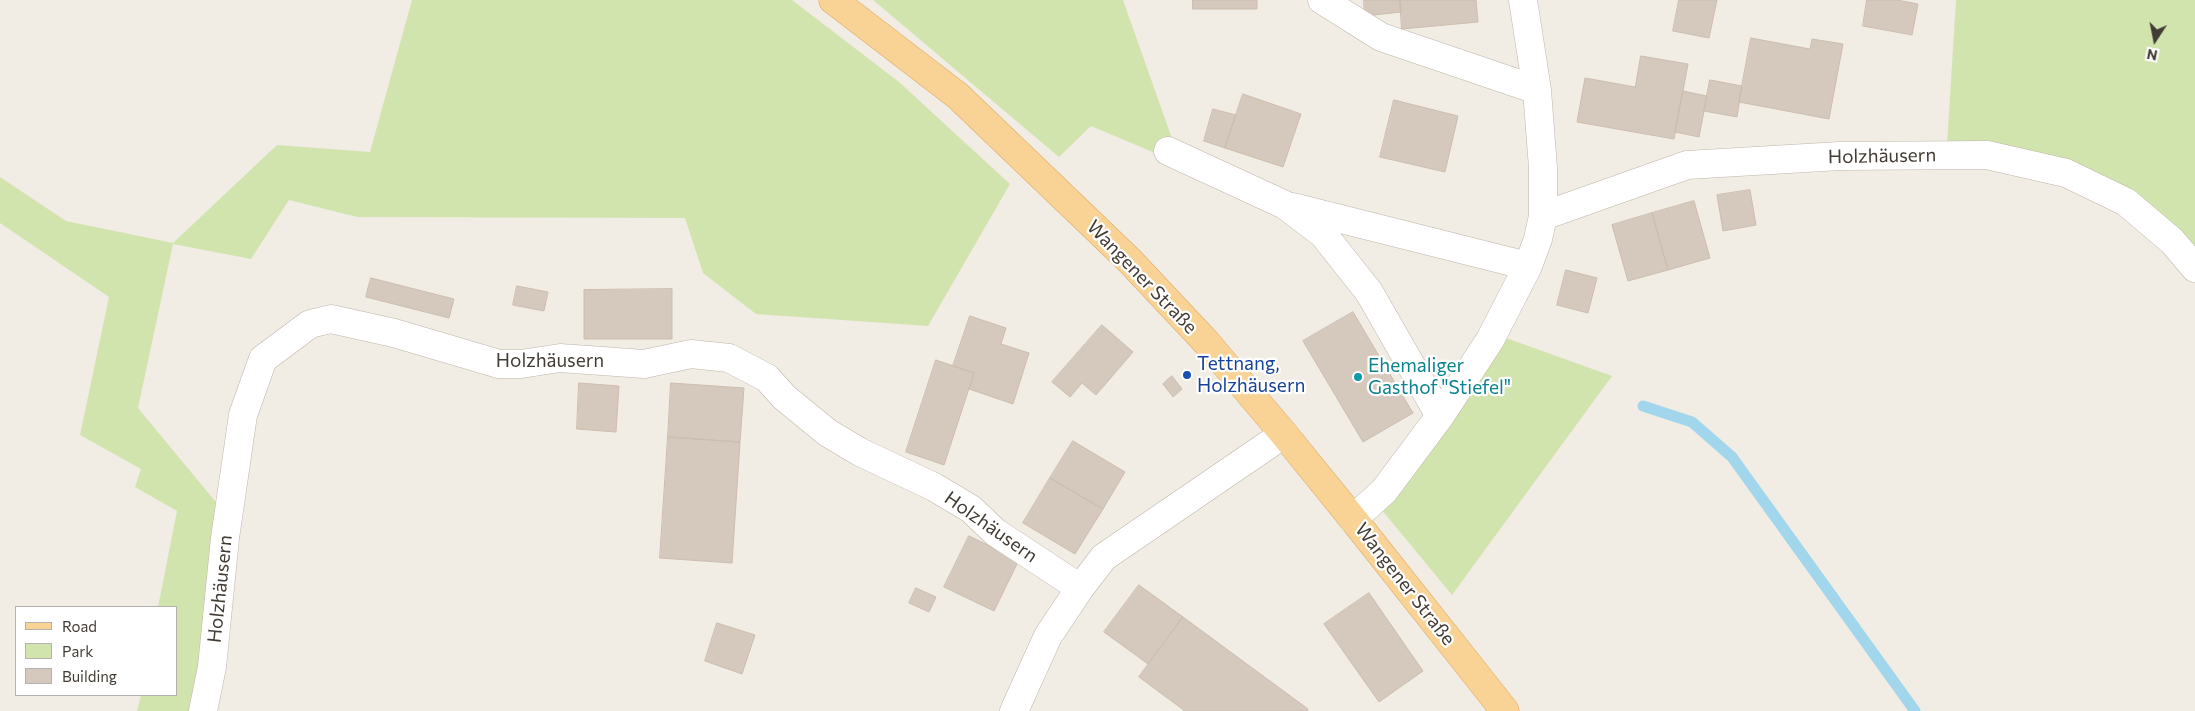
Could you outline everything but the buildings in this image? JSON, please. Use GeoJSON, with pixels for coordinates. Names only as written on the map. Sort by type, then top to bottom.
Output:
{"type":"FeatureCollection","features":[{"type":"Feature","properties":{"kind":"main road","name":"Wangener Straße"},"geometry":{"type":"LineString","coordinates":[[833,0],[958,96],[1115,246],[1207,344],[1284,434],[1354,519],[1505,711]]}},
{"type":"Feature","properties":{"kind":"street"},"geometry":{"type":"LineString","coordinates":[[1322,0],[1381,37],[1538,90]]}},
{"type":"Feature","properties":{"kind":"street"},"geometry":{"type":"LineString","coordinates":[[1354,519],[1384,491],[1440,416],[1490,340],[1528,266],[1538,239],[1542,216],[1543,168],[1538,90],[1523,0]]}},
{"type":"Feature","properties":{"kind":"street"},"geometry":{"type":"LineString","coordinates":[[1168,151],[1285,204],[1528,266]]}},
{"type":"Feature","properties":{"kind":"street","name":"Holzhäusern"},"geometry":{"type":"LineString","coordinates":[[1542,216],[1687,165],[1840,156],[1987,155],[2066,173],[2126,202],[2172,241],[2195,268]]}},
{"type":"Feature","properties":{"kind":"street"},"geometry":{"type":"LineString","coordinates":[[1285,204],[1323,234],[1369,292],[1440,416]]}},
{"type":"Feature","properties":{"kind":"street","name":"Holzhäusern"},"geometry":{"type":"LineString","coordinates":[[203,711],[212,667],[225,538],[243,416],[262,359],[310,324],[331,319],[394,333],[499,364],[521,364],[560,358],[644,364],[692,354],[729,358],[767,378],[784,397],[828,433],[934,487],[971,510],[995,532],[1080,588]]}},
{"type":"Feature","properties":{"kind":"street"},"geometry":{"type":"LineString","coordinates":[[1014,711],[1048,636],[1080,588],[1104,557],[1284,434]]}},
{"type":"Feature","properties":{"kind":"green space"},"geometry":{"type":"Polygon","coordinates":[[[412,0],[792,0],[899,82],[1010,184],[928,326],[756,314],[703,273],[685,218],[357,217],[289,200],[251,259],[173,244],[138,408],[234,524],[190,711],[137,711],[141,696],[178,696],[178,606],[158,606],[177,511],[135,487],[141,469],[80,435],[109,297],[0,223],[0,177],[66,221],[173,243],[277,145],[370,152],[412,0]]]}},
{"type":"Feature","properties":{"kind":"green space"},"geometry":{"type":"Polygon","coordinates":[[[873,0],[1123,0],[1181,164],[1091,126],[1059,157],[873,0]]]}},
{"type":"Feature","properties":{"kind":"green space"},"geometry":{"type":"Polygon","coordinates":[[[1956,0],[2195,0],[2195,277],[2168,242],[2068,179],[1946,161],[1956,0]]]}},
{"type":"Feature","properties":{"kind":"green space"},"geometry":{"type":"Polygon","coordinates":[[[1495,334],[1612,376],[1452,595],[1367,492],[1495,334]]]}},
{"type":"Feature","properties":{"kind":"waterway"},"geometry":{"type":"LineString","coordinates":[[1643,406],[1692,422],[1732,457],[1915,711]]}},
{"type":"Feature","properties":{"kind":"place","name":"Tettnang, Holzhäusern"},"geometry":{"type":"Point","coordinates":[1187,375]}},
{"type":"Feature","properties":{"kind":"place","name":"Ehemaliger Gasthof \"Stiefel\""},"geometry":{"type":"Point","coordinates":[1358,377]}}]}
